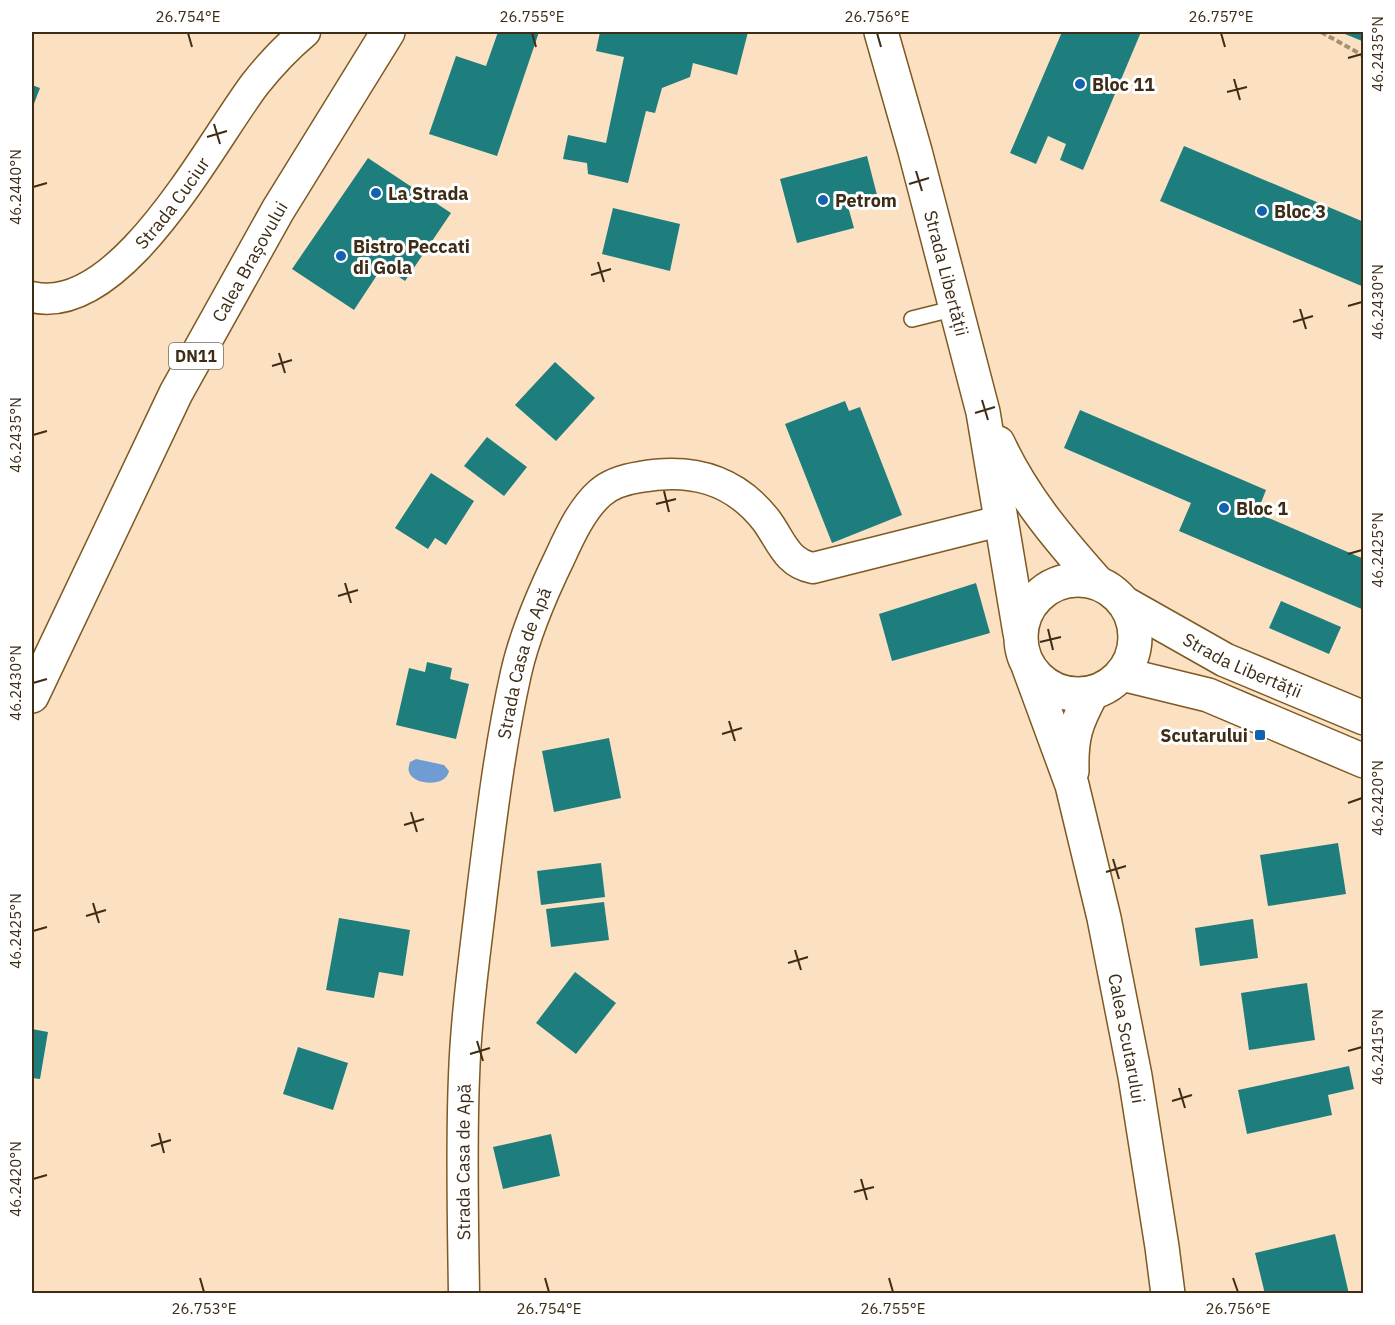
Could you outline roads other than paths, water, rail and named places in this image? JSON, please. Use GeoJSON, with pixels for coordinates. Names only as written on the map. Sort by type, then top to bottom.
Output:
{"type":"FeatureCollection","features":[{"type":"Feature","properties":{"kind":"main road","name":"Calea Brașovului"},"geometry":{"type":"LineString","coordinates":[[36,680],[176,393],[278,210],[388,32]]}},
{"type":"Feature","properties":{"kind":"main road","name":"Strada Libertății"},"geometry":{"type":"LineString","coordinates":[[881,32],[983,412],[1020,633]]}},
{"type":"Feature","properties":{"kind":"main road","name":"Strada Libertății"},"geometry":{"type":"LineString","coordinates":[[983,412],[1012,474],[1051,530],[1097,582]]}},
{"type":"Feature","properties":{"kind":"main road"},"geometry":{"type":"LineString","coordinates":[[1080,579],[1097,582],[1113,591],[1126,604],[1133,621],[1136,639],[1132,657],[1122,674],[1108,686],[1092,693],[1074,694],[1056,690],[1041,681],[1029,668],[1022,651],[1020,633],[1024,616],[1033,600],[1046,588],[1062,581],[1080,579]]}},
{"type":"Feature","properties":{"kind":"main road","name":"Strada Libertății"},"geometry":{"type":"LineString","coordinates":[[1126,604],[1225,660],[1363,717]]}},
{"type":"Feature","properties":{"kind":"main road","name":"Calea Scutarului"},"geometry":{"type":"LineString","coordinates":[[1029,668],[1072,785],[1104,918],[1135,1076],[1168,1293]]}},
{"type":"Feature","properties":{"kind":"main road"},"geometry":{"type":"LineString","coordinates":[[1122,674],[1208,695],[1354,757]]}},
{"type":"Feature","properties":{"kind":"main road","name":"Calea Scutarului"},"geometry":{"type":"LineString","coordinates":[[1072,785],[1071,743],[1078,719],[1092,693]]}},
{"type":"Feature","properties":{"kind":"street","name":"Strada Cuciur"},"geometry":{"type":"LineString","coordinates":[[32,297],[54,298],[72,295],[101,279],[124,258],[150,232],[183,192],[255,84],[288,46],[305,32]]}},
{"type":"Feature","properties":{"kind":"street","name":"Strada Casa de Apă"},"geometry":{"type":"LineString","coordinates":[[464,1293],[464,1075],[472,979],[499,767],[516,673],[531,623],[563,550],[586,508],[602,492],[619,483],[639,477],[679,473],[701,476],[720,482],[736,492],[765,519],[787,554],[803,566],[813,568],[1000,521]]}},
{"type":"Feature","properties":{"kind":"street"},"geometry":{"type":"LineString","coordinates":[[1354,757],[1363,717]]}},
{"type":"Feature","properties":{"kind":"lane"},"geometry":{"type":"LineString","coordinates":[[912,319],[956,308]]}},
{"type":"Feature","properties":{"kind":"water"},"geometry":{"type":"Polygon","coordinates":[[[416,759],[444,765],[449,771],[447,776],[442,780],[429,783],[417,780],[409,772],[410,762],[416,759]]]}},
{"type":"Feature","properties":{"kind":"place","name":"Bloc 11"},"geometry":{"type":"Point","coordinates":[1080,84]}},
{"type":"Feature","properties":{"kind":"place","name":"La Strada"},"geometry":{"type":"Point","coordinates":[376,193]}},
{"type":"Feature","properties":{"kind":"place","name":"Petrom"},"geometry":{"type":"Point","coordinates":[823,200]}},
{"type":"Feature","properties":{"kind":"place","name":"Bloc 3"},"geometry":{"type":"Point","coordinates":[1262,211]}},
{"type":"Feature","properties":{"kind":"place","name":"Bistro Peccati di Gola"},"geometry":{"type":"Point","coordinates":[341,256]}},
{"type":"Feature","properties":{"kind":"place","name":"Bloc 1"},"geometry":{"type":"Point","coordinates":[1224,508]}},
{"type":"Feature","properties":{"kind":"place","name":"Scutarului"},"geometry":{"type":"Point","coordinates":[1260,735]}}]}
